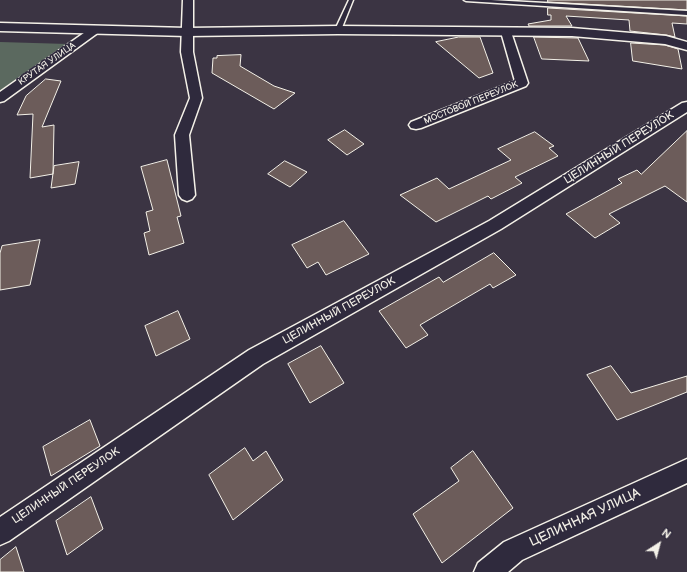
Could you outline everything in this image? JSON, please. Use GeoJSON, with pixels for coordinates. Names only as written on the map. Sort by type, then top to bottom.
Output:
{"type":"FeatureCollection","features":[{"type":"Feature","properties":{"kind":"street"},"geometry":{"type":"LineString","coordinates":[[187,195],[182,135],[196,98],[187,52],[188,0]]}},
{"type":"Feature","properties":{"kind":"street"},"geometry":{"type":"LineString","coordinates":[[0,27],[187,32],[338,30],[572,32],[666,40],[687,46]]}},
{"type":"Feature","properties":{"kind":"street","name":"КРУТАЯ УЛИЦА"},"geometry":{"type":"LineString","coordinates":[[0,98],[95,30]]}},
{"type":"Feature","properties":{"kind":"street","name":"МОСТОВОЙ ПЕРЕУЛОК"},"geometry":{"type":"LineString","coordinates":[[416,125],[522,83],[506,32]]}},
{"type":"Feature","properties":{"kind":"street","name":"ЦЕЛИННЫЙ ПЕРЕУЛОК"},"geometry":{"type":"LineString","coordinates":[[0,532],[256,357],[495,224],[687,106]]}},
{"type":"Feature","properties":{"kind":"street","name":"ЦЕЛИННАЯ УЛИЦА"},"geometry":{"type":"LineString","coordinates":[[487,572],[512,551],[687,471]]}},
{"type":"Feature","properties":{"kind":"lane"},"geometry":{"type":"LineString","coordinates":[[338,30],[351,0]]}},
{"type":"Feature","properties":{"kind":"lane"},"geometry":{"type":"LineString","coordinates":[[466,0],[687,13]]}},
{"type":"Feature","properties":{"kind":"green space"},"geometry":{"type":"Polygon","coordinates":[[[0,42],[68,44],[0,91],[0,42]]]}},
{"type":"Feature","properties":{"kind":"building"},"geometry":{"type":"Polygon","coordinates":[[[548,0],[687,0],[687,10],[548,2],[548,0]]]}},
{"type":"Feature","properties":{"kind":"building"},"geometry":{"type":"Polygon","coordinates":[[[548,8],[687,16],[687,24],[672,23],[675,37],[630,31],[629,20],[566,16],[572,26],[529,26],[528,24],[551,20],[551,15],[548,15],[548,8]]]}},
{"type":"Feature","properties":{"kind":"building"},"geometry":{"type":"Polygon","coordinates":[[[459,37],[480,37],[493,73],[479,78],[436,42],[459,37]]]}},
{"type":"Feature","properties":{"kind":"building"},"geometry":{"type":"Polygon","coordinates":[[[534,37],[578,38],[589,61],[542,59],[534,37]]]}},
{"type":"Feature","properties":{"kind":"building"},"geometry":{"type":"Polygon","coordinates":[[[631,43],[665,45],[678,49],[682,69],[633,61],[631,43]]]}},
{"type":"Feature","properties":{"kind":"building"},"geometry":{"type":"Polygon","coordinates":[[[241,55],[240,66],[274,86],[295,93],[274,109],[212,73],[213,58],[217,58],[217,56],[241,55]]]}},
{"type":"Feature","properties":{"kind":"building"},"geometry":{"type":"Polygon","coordinates":[[[46,79],[61,81],[42,127],[54,125],[53,174],[30,178],[33,114],[17,115],[26,96],[46,79]]]}},
{"type":"Feature","properties":{"kind":"building"},"geometry":{"type":"Polygon","coordinates":[[[345,130],[364,144],[347,155],[328,140],[345,130]]]}},
{"type":"Feature","properties":{"kind":"building"},"geometry":{"type":"Polygon","coordinates":[[[687,131],[687,202],[665,186],[609,214],[620,223],[595,238],[566,214],[622,183],[618,179],[637,170],[641,174],[687,131]]]}},
{"type":"Feature","properties":{"kind":"building"},"geometry":{"type":"Polygon","coordinates":[[[535,132],[554,146],[549,148],[558,156],[515,177],[522,183],[491,199],[488,196],[436,222],[400,195],[437,178],[449,189],[511,160],[498,149],[535,132]]]}},
{"type":"Feature","properties":{"kind":"building"},"geometry":{"type":"Polygon","coordinates":[[[167,160],[181,216],[177,217],[184,243],[149,255],[144,233],[150,231],[146,212],[153,210],[141,167],[167,160]]]}},
{"type":"Feature","properties":{"kind":"building"},"geometry":{"type":"Polygon","coordinates":[[[285,161],[307,172],[290,187],[268,174],[285,161]]]}},
{"type":"Feature","properties":{"kind":"building"},"geometry":{"type":"Polygon","coordinates":[[[79,162],[75,184],[51,188],[54,166],[79,162]]]}},
{"type":"Feature","properties":{"kind":"building"},"geometry":{"type":"Polygon","coordinates":[[[344,221],[369,254],[326,275],[318,262],[307,268],[292,245],[344,221]]]}},
{"type":"Feature","properties":{"kind":"building"},"geometry":{"type":"Polygon","coordinates":[[[40,240],[30,285],[0,290],[0,253],[2,246],[40,240]]]}},
{"type":"Feature","properties":{"kind":"building"},"geometry":{"type":"Polygon","coordinates":[[[494,253],[516,275],[493,288],[490,284],[420,325],[428,335],[406,348],[379,311],[439,277],[443,282],[494,253]]]}},
{"type":"Feature","properties":{"kind":"building"},"geometry":{"type":"Polygon","coordinates":[[[178,311],[190,339],[156,356],[145,326],[178,311]]]}},
{"type":"Feature","properties":{"kind":"building"},"geometry":{"type":"Polygon","coordinates":[[[321,346],[344,383],[310,403],[288,364],[321,346]]]}},
{"type":"Feature","properties":{"kind":"building"},"geometry":{"type":"Polygon","coordinates":[[[611,366],[631,393],[687,376],[687,392],[617,420],[587,375],[611,366]]]}},
{"type":"Feature","properties":{"kind":"building"},"geometry":{"type":"Polygon","coordinates":[[[90,420],[100,446],[51,476],[43,447],[90,420]]]}},
{"type":"Feature","properties":{"kind":"building"},"geometry":{"type":"Polygon","coordinates":[[[245,448],[253,461],[266,451],[283,480],[233,520],[209,475],[245,448]]]}},
{"type":"Feature","properties":{"kind":"building"},"geometry":{"type":"Polygon","coordinates":[[[473,451],[513,508],[442,563],[413,514],[459,481],[451,468],[473,451]]]}},
{"type":"Feature","properties":{"kind":"building"},"geometry":{"type":"Polygon","coordinates":[[[91,497],[103,529],[67,555],[56,521],[91,497]]]}},
{"type":"Feature","properties":{"kind":"building"},"geometry":{"type":"Polygon","coordinates":[[[16,547],[24,572],[0,572],[0,560],[16,547]]]}}]}
